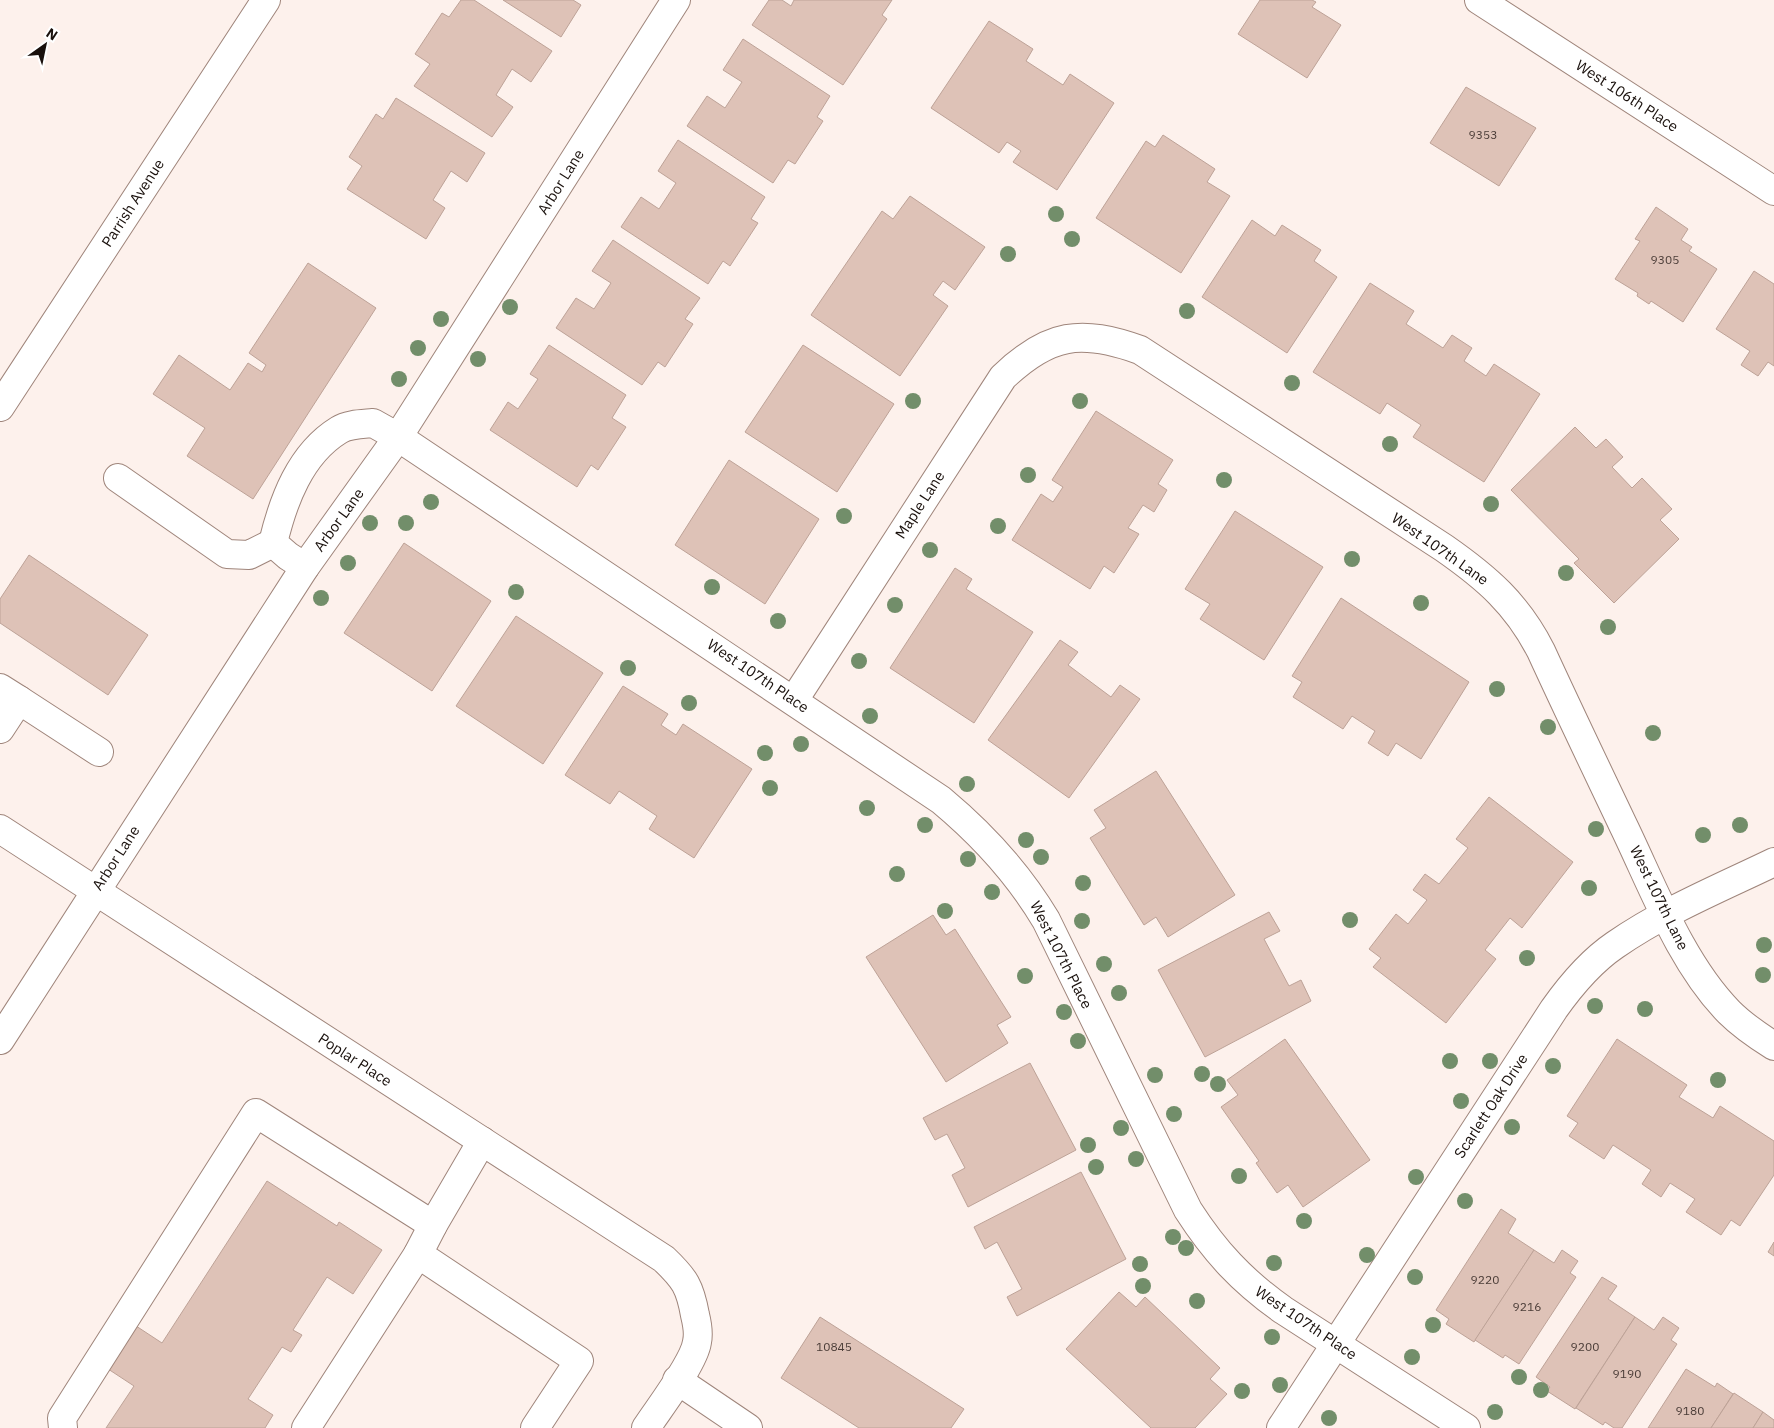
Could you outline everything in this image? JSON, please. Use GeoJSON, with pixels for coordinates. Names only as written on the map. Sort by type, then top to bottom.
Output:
{"type":"FeatureCollection","features":[{"type":"Feature","properties":{"kind":"street","name":"Parrish Avenue"},"geometry":{"type":"LineString","coordinates":[[0,407],[266,0]]}},
{"type":"Feature","properties":{"kind":"street","name":"Arbor Lane"},"geometry":{"type":"LineString","coordinates":[[0,1040],[305,567],[398,437],[676,0]]}},
{"type":"Feature","properties":{"kind":"street","name":"West 106th Place"},"geometry":{"type":"LineString","coordinates":[[1479,0],[1774,192]]}},
{"type":"Feature","properties":{"kind":"street","name":"West 107th Lane"},"geometry":{"type":"LineString","coordinates":[[1071,338],[1091,337],[1114,341],[1140,350],[1444,548],[1492,585],[1512,605],[1529,628],[1665,914],[1688,958],[1707,986],[1729,1012],[1774,1046]]}},
{"type":"Feature","properties":{"kind":"street","name":"Maple Lane"},"geometry":{"type":"LineString","coordinates":[[794,700],[1003,378],[1019,362],[1056,341],[1071,338]]}},
{"type":"Feature","properties":{"kind":"street","name":"West 107th Place"},"geometry":{"type":"LineString","coordinates":[[273,543],[280,514],[293,483],[313,452],[340,429],[373,423],[398,437],[941,800],[991,845],[1013,871],[1046,920],[1175,1185],[1202,1232],[1238,1274],[1258,1293],[1466,1428]]}},
{"type":"Feature","properties":{"kind":"street"},"geometry":{"type":"LineString","coordinates":[[118,478],[227,554],[249,555],[273,543],[305,567]]}},
{"type":"Feature","properties":{"kind":"street"},"geometry":{"type":"LineString","coordinates":[[0,730],[9,694],[99,752]]}},
{"type":"Feature","properties":{"kind":"street","name":"Poplar Place"},"geometry":{"type":"LineString","coordinates":[[0,829],[664,1259],[679,1274],[690,1290],[697,1324],[698,1342],[691,1360],[677,1380]]}},
{"type":"Feature","properties":{"kind":"street","name":"Scarlett Oak Drive"},"geometry":{"type":"LineString","coordinates":[[1281,1428],[1567,991],[1580,976],[1614,946],[1665,914],[1774,862]]}},
{"type":"Feature","properties":{"kind":"street"},"geometry":{"type":"LineString","coordinates":[[63,1428],[62,1418],[256,1113],[433,1225]]}},
{"type":"Feature","properties":{"kind":"street"},"geometry":{"type":"LineString","coordinates":[[306,1428],[418,1254],[482,1141]]}},
{"type":"Feature","properties":{"kind":"street"},"geometry":{"type":"LineString","coordinates":[[418,1254],[579,1361],[535,1428]]}},
{"type":"Feature","properties":{"kind":"street"},"geometry":{"type":"LineString","coordinates":[[646,1428],[677,1380],[748,1428]]}},
{"type":"Feature","properties":{"kind":"building"},"geometry":{"type":"Polygon","coordinates":[[[461,0],[474,0],[552,51],[531,82],[512,69],[496,95],[513,107],[492,137],[414,86],[430,64],[415,54],[442,13],[449,17],[461,0]]]}},
{"type":"Feature","properties":{"kind":"building"},"geometry":{"type":"Polygon","coordinates":[[[503,0],[573,0],[581,5],[561,37],[503,0]]]}},
{"type":"Feature","properties":{"kind":"building"},"geometry":{"type":"Polygon","coordinates":[[[769,0],[782,0],[791,6],[794,0],[892,0],[882,15],[887,19],[843,85],[752,25],[769,0]]]}},
{"type":"Feature","properties":{"kind":"building"},"geometry":{"type":"Polygon","coordinates":[[[1260,0],[1312,0],[1316,2],[1312,7],[1341,25],[1307,78],[1238,34],[1260,0]]]}},
{"type":"Feature","properties":{"kind":"building"},"geometry":{"type":"Polygon","coordinates":[[[989,21],[1033,49],[1026,61],[1063,85],[1070,74],[1114,103],[1057,190],[1013,162],[1021,151],[1007,142],[999,153],[931,108],[989,21]]]}},
{"type":"Feature","properties":{"kind":"building"},"geometry":{"type":"Polygon","coordinates":[[[743,39],[830,96],[817,117],[823,121],[795,164],[788,160],[773,183],[687,126],[707,96],[725,108],[742,82],[723,70],[743,39]]]}},
{"type":"Feature","properties":{"kind":"building"},"geometry":{"type":"Polygon","coordinates":[[[1466,87],[1536,128],[1499,186],[1430,143],[1466,87]]]}},
{"type":"Feature","properties":{"kind":"building"},"geometry":{"type":"Polygon","coordinates":[[[396,98],[485,153],[467,182],[451,171],[433,200],[445,208],[426,239],[347,189],[362,166],[349,157],[376,114],[383,119],[396,98]]]}},
{"type":"Feature","properties":{"kind":"building"},"geometry":{"type":"Polygon","coordinates":[[[1163,135],[1215,169],[1207,182],[1230,196],[1181,273],[1096,218],[1146,141],[1155,147],[1163,135]]]}},
{"type":"Feature","properties":{"kind":"building"},"geometry":{"type":"Polygon","coordinates":[[[678,140],[765,197],[751,219],[758,223],[730,266],[723,261],[708,284],[621,227],[641,197],[659,209],[676,183],[658,171],[678,140]]]}},
{"type":"Feature","properties":{"kind":"building"},"geometry":{"type":"Polygon","coordinates":[[[910,196],[985,247],[955,290],[943,281],[933,295],[948,306],[900,376],[811,315],[882,211],[893,219],[910,196]]]}},
{"type":"Feature","properties":{"kind":"building"},"geometry":{"type":"Polygon","coordinates":[[[1656,207],[1688,229],[1681,240],[1692,247],[1689,251],[1717,269],[1683,322],[1651,301],[1649,304],[1637,296],[1638,293],[1615,279],[1640,241],[1635,239],[1656,207]]]}},
{"type":"Feature","properties":{"kind":"building"},"geometry":{"type":"Polygon","coordinates":[[[1252,220],[1275,236],[1282,225],[1321,250],[1314,261],[1337,277],[1287,353],[1202,297],[1252,220]]]}},
{"type":"Feature","properties":{"kind":"building"},"geometry":{"type":"Polygon","coordinates":[[[613,240],[700,298],[685,319],[693,324],[665,367],[658,362],[642,385],[556,328],[576,298],[594,309],[611,283],[592,271],[613,240]]]}},
{"type":"Feature","properties":{"kind":"building"},"geometry":{"type":"Polygon","coordinates":[[[308,263],[376,308],[253,499],[187,456],[205,428],[153,394],[179,355],[230,390],[248,363],[262,372],[266,365],[249,353],[308,263]]]}},
{"type":"Feature","properties":{"kind":"building"},"geometry":{"type":"Polygon","coordinates":[[[1754,271],[1774,284],[1774,366],[1768,362],[1758,376],[1741,365],[1750,351],[1716,329],[1754,271]]]}},
{"type":"Feature","properties":{"kind":"building"},"geometry":{"type":"Polygon","coordinates":[[[1370,283],[1414,311],[1406,324],[1443,348],[1452,335],[1472,348],[1464,361],[1486,376],[1494,364],[1540,394],[1484,482],[1413,437],[1421,425],[1387,403],[1380,414],[1313,372],[1370,283]]]}},
{"type":"Feature","properties":{"kind":"building"},"geometry":{"type":"Polygon","coordinates":[[[549,345],[626,395],[612,418],[626,427],[598,470],[591,465],[577,487],[490,430],[508,402],[518,409],[538,379],[530,374],[549,345]]]}},
{"type":"Feature","properties":{"kind":"building"},"geometry":{"type":"Polygon","coordinates":[[[803,345],[894,404],[837,492],[745,432],[803,345]]]}},
{"type":"Feature","properties":{"kind":"building"},"geometry":{"type":"Polygon","coordinates":[[[1096,411],[1173,460],[1158,484],[1167,490],[1154,512],[1143,505],[1128,528],[1139,534],[1114,573],[1104,566],[1090,589],[1012,540],[1041,494],[1053,502],[1063,487],[1052,480],[1096,411]]]}},
{"type":"Feature","properties":{"kind":"building"},"geometry":{"type":"Polygon","coordinates":[[[1575,427],[1596,448],[1606,439],[1623,457],[1612,467],[1632,488],[1642,478],[1672,509],[1660,520],[1679,539],[1614,603],[1574,563],[1579,559],[1511,490],[1575,427]]]}},
{"type":"Feature","properties":{"kind":"building"},"geometry":{"type":"Polygon","coordinates":[[[729,460],[819,519],[765,604],[675,545],[729,460]]]}},
{"type":"Feature","properties":{"kind":"building"},"geometry":{"type":"Polygon","coordinates":[[[1235,511],[1323,567],[1264,660],[1200,619],[1210,604],[1185,589],[1235,511]]]}},
{"type":"Feature","properties":{"kind":"building"},"geometry":{"type":"Polygon","coordinates":[[[404,543],[491,601],[432,691],[344,633],[404,543]]]}},
{"type":"Feature","properties":{"kind":"building"},"geometry":{"type":"Polygon","coordinates":[[[29,555],[148,635],[108,695],[0,623],[0,599],[29,555]]]}},
{"type":"Feature","properties":{"kind":"building"},"geometry":{"type":"Polygon","coordinates":[[[955,568],[972,579],[966,589],[1033,632],[974,723],[890,668],[955,568]]]}},
{"type":"Feature","properties":{"kind":"building"},"geometry":{"type":"Polygon","coordinates":[[[1341,598],[1469,682],[1421,759],[1396,743],[1388,756],[1368,743],[1375,731],[1352,716],[1343,729],[1293,697],[1302,682],[1292,676],[1341,598]]]}},
{"type":"Feature","properties":{"kind":"building"},"geometry":{"type":"Polygon","coordinates":[[[516,616],[603,673],[543,764],[456,706],[516,616]]]}},
{"type":"Feature","properties":{"kind":"building"},"geometry":{"type":"Polygon","coordinates":[[[1060,640],[1078,652],[1068,665],[1111,697],[1120,685],[1140,699],[1069,798],[988,740],[1060,640]]]}},
{"type":"Feature","properties":{"kind":"building"},"geometry":{"type":"Polygon","coordinates":[[[623,686],[668,714],[661,725],[676,735],[683,724],[752,769],[694,858],[649,829],[657,816],[619,791],[610,804],[565,775],[623,686]]]}},
{"type":"Feature","properties":{"kind":"building"},"geometry":{"type":"Polygon","coordinates":[[[1156,771],[1235,895],[1168,937],[1156,917],[1144,925],[1090,838],[1106,828],[1094,810],[1156,771]]]}},
{"type":"Feature","properties":{"kind":"building"},"geometry":{"type":"Polygon","coordinates":[[[1489,797],[1573,862],[1522,928],[1510,918],[1485,950],[1496,959],[1446,1023],[1373,967],[1381,958],[1369,949],[1396,914],[1408,924],[1427,900],[1413,890],[1425,874],[1439,884],[1468,848],[1456,839],[1489,797]]]}},
{"type":"Feature","properties":{"kind":"building"},"geometry":{"type":"Polygon","coordinates":[[[1269,912],[1280,931],[1264,939],[1289,986],[1301,980],[1311,1001],[1205,1057],[1158,970],[1269,912]]]}},
{"type":"Feature","properties":{"kind":"building"},"geometry":{"type":"Polygon","coordinates":[[[933,915],[946,935],[955,929],[1011,1017],[997,1025],[1008,1043],[946,1082],[866,957],[933,915]]]}},
{"type":"Feature","properties":{"kind":"building"},"geometry":{"type":"Polygon","coordinates":[[[1285,1039],[1370,1160],[1303,1207],[1288,1185],[1277,1193],[1256,1163],[1259,1161],[1221,1107],[1238,1095],[1227,1080],[1285,1039]]]}},
{"type":"Feature","properties":{"kind":"building"},"geometry":{"type":"Polygon","coordinates":[[[1617,1039],[1687,1085],[1679,1097],[1713,1118],[1720,1106],[1774,1141],[1774,1175],[1740,1226],[1731,1220],[1721,1235],[1686,1212],[1695,1199],[1670,1183],[1661,1197],[1642,1184],[1651,1170],[1613,1145],[1604,1159],[1569,1136],[1578,1123],[1567,1116],[1617,1039]]]}},
{"type":"Feature","properties":{"kind":"building"},"geometry":{"type":"Polygon","coordinates":[[[1030,1063],[1076,1150],[968,1207],[952,1175],[965,1168],[947,1134],[935,1140],[923,1118],[1030,1063]]]}},
{"type":"Feature","properties":{"kind":"building"},"geometry":{"type":"Polygon","coordinates":[[[1081,1172],[1126,1259],[1017,1316],[1007,1297],[1022,1289],[997,1242],[985,1249],[974,1227],[1081,1172]]]}},
{"type":"Feature","properties":{"kind":"building"},"geometry":{"type":"Polygon","coordinates":[[[267,1181],[337,1226],[339,1222],[382,1250],[353,1294],[327,1277],[293,1330],[302,1335],[291,1352],[282,1347],[248,1399],[273,1415],[265,1428],[106,1428],[134,1386],[102,1365],[130,1322],[162,1343],[267,1181]]]}},
{"type":"Feature","properties":{"kind":"building"},"geometry":{"type":"Polygon","coordinates":[[[1501,1209],[1516,1219],[1508,1233],[1534,1250],[1474,1342],[1446,1324],[1449,1319],[1436,1310],[1501,1209]]]}},
{"type":"Feature","properties":{"kind":"building"},"geometry":{"type":"Polygon","coordinates":[[[1774,1242],[1774,1256],[1768,1252],[1774,1242]]]}},
{"type":"Feature","properties":{"kind":"building"},"geometry":{"type":"Polygon","coordinates":[[[1534,1250],[1554,1263],[1562,1250],[1578,1261],[1570,1273],[1576,1277],[1519,1364],[1505,1355],[1503,1358],[1475,1340],[1534,1250]]]}},
{"type":"Feature","properties":{"kind":"building"},"geometry":{"type":"Polygon","coordinates":[[[1602,1277],[1617,1286],[1608,1299],[1635,1317],[1575,1409],[1547,1391],[1550,1387],[1536,1377],[1602,1277]]]}},
{"type":"Feature","properties":{"kind":"building"},"geometry":{"type":"Polygon","coordinates":[[[1119,1292],[1136,1307],[1145,1297],[1220,1368],[1210,1379],[1227,1394],[1195,1428],[1151,1428],[1066,1349],[1119,1292]]]}},
{"type":"Feature","properties":{"kind":"building"},"geometry":{"type":"Polygon","coordinates":[[[820,1317],[964,1409],[951,1428],[859,1428],[781,1378],[820,1317]]]}},
{"type":"Feature","properties":{"kind":"building"},"geometry":{"type":"Polygon","coordinates":[[[1635,1317],[1654,1330],[1663,1317],[1679,1328],[1671,1340],[1677,1344],[1622,1428],[1614,1428],[1605,1422],[1603,1425],[1576,1408],[1635,1317]]]}},
{"type":"Feature","properties":{"kind":"building"},"geometry":{"type":"Polygon","coordinates":[[[1686,1369],[1715,1387],[1717,1383],[1733,1394],[1711,1428],[1648,1428],[1686,1369]]]}},
{"type":"Feature","properties":{"kind":"building"},"geometry":{"type":"Polygon","coordinates":[[[1734,1393],[1763,1412],[1753,1428],[1711,1428],[1734,1393]]]}},
{"type":"Feature","properties":{"kind":"building"},"geometry":{"type":"Polygon","coordinates":[[[1763,1412],[1774,1420],[1774,1428],[1753,1428],[1763,1412]]]}}]}
